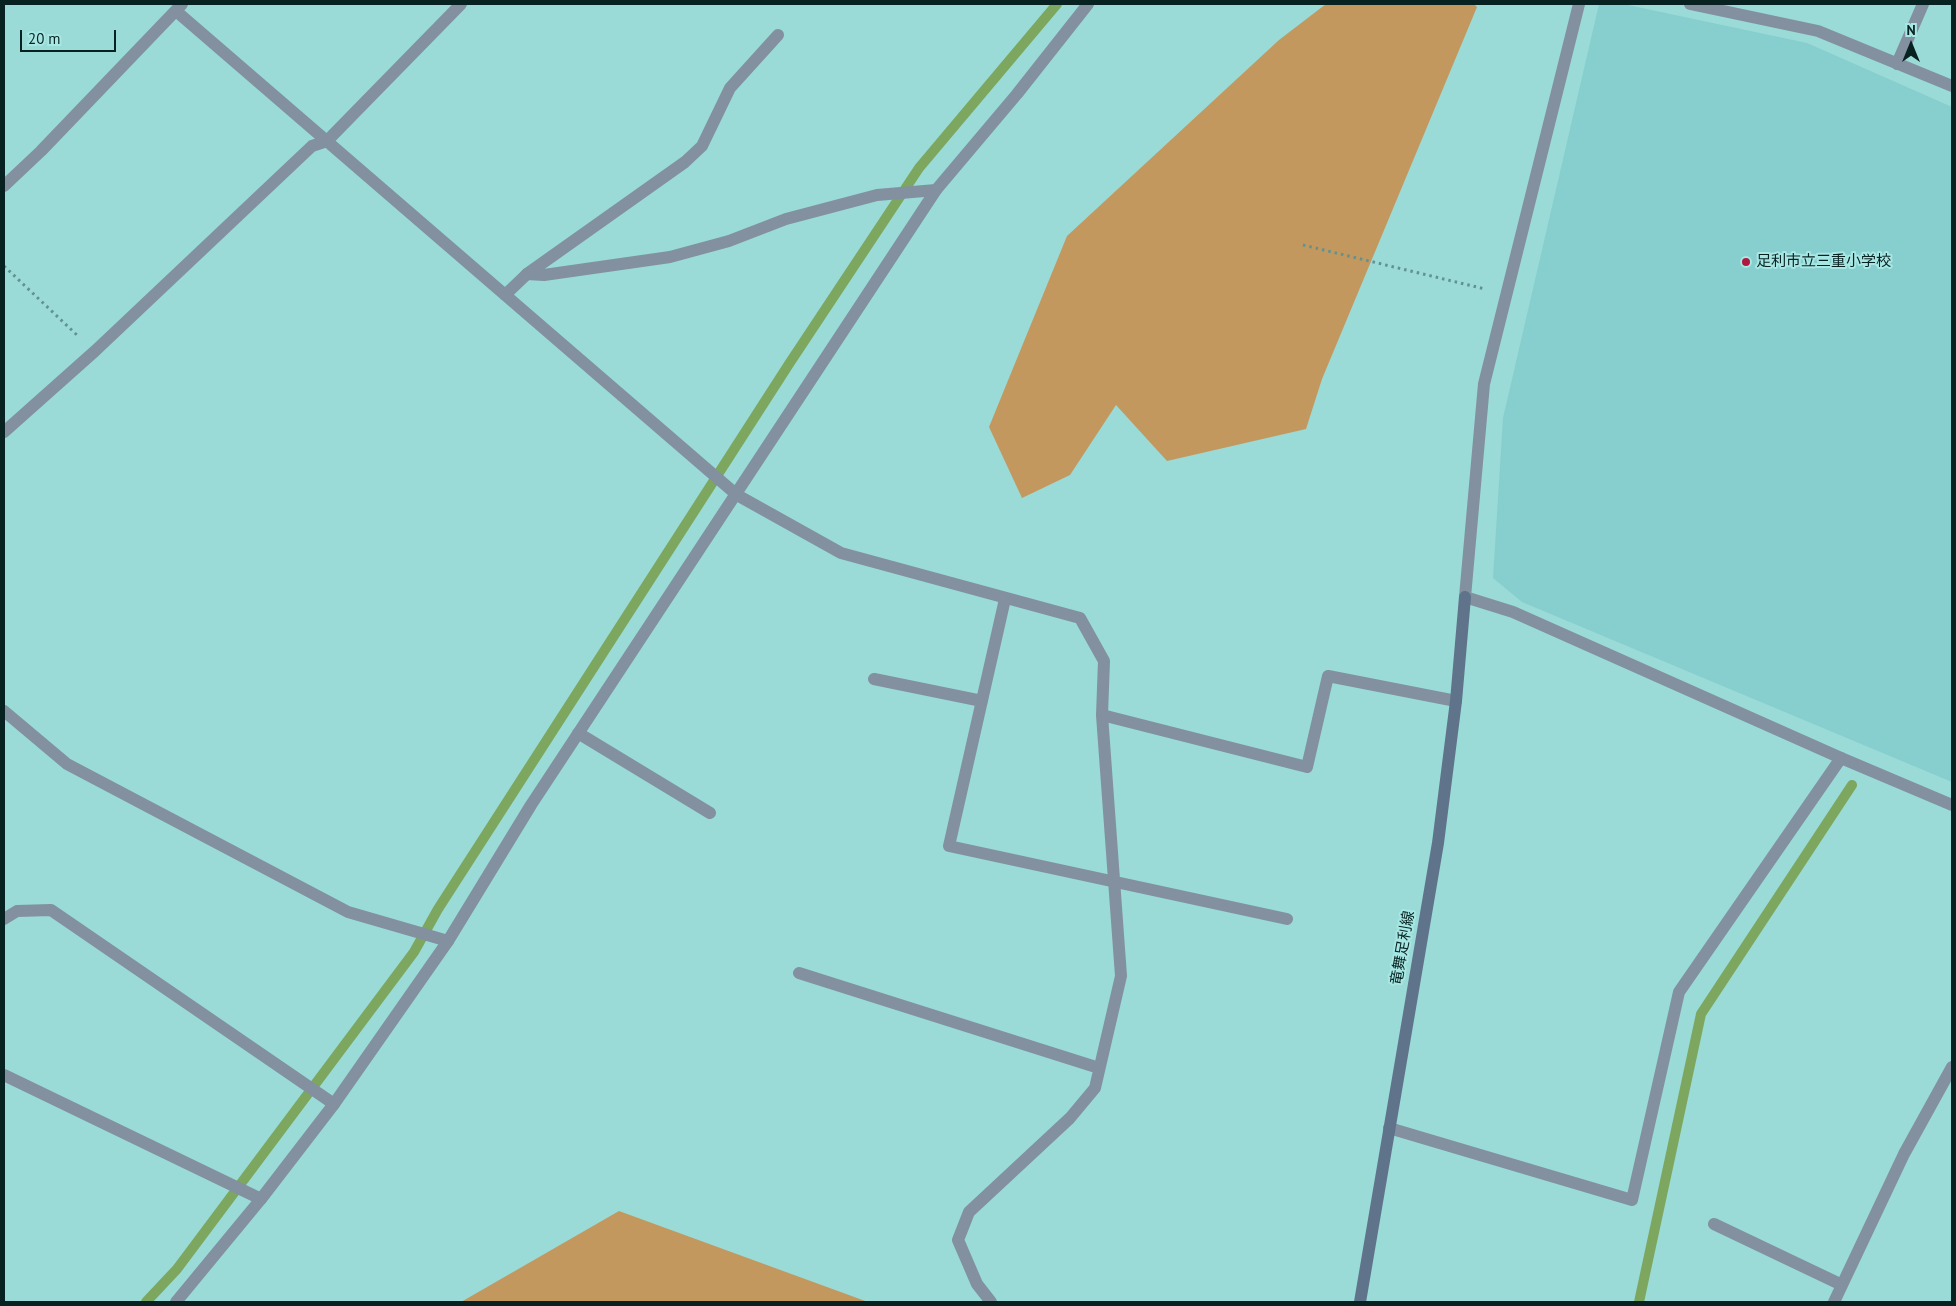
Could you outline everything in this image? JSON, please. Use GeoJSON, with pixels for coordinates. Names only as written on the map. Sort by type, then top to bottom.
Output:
{"type":"FeatureCollection","features":[{"type":"Feature","properties":{"kind":"main road","name":"竜舞足利線"},"geometry":{"type":"LineString","coordinates":[[1360,1302],[1438,843],[1456,701],[1465,597]]}},
{"type":"Feature","properties":{"kind":"street"},"geometry":{"type":"LineString","coordinates":[[4,432],[95,352],[312,146],[327,141],[461,4]]}},
{"type":"Feature","properties":{"kind":"street"},"geometry":{"type":"LineString","coordinates":[[176,1302],[261,1199],[334,1104],[448,941],[531,805],[936,190],[1017,94],[1088,4]]}},
{"type":"Feature","properties":{"kind":"street"},"geometry":{"type":"LineString","coordinates":[[1579,4],[1554,111],[1505,294],[1484,384],[1477,445],[1465,597],[1513,612],[1841,758],[1952,805]]}},
{"type":"Feature","properties":{"kind":"street"},"geometry":{"type":"LineString","coordinates":[[1690,4],[1818,31],[1952,86]]}},
{"type":"Feature","properties":{"kind":"street"},"geometry":{"type":"LineString","coordinates":[[1897,64],[1923,4]]}},
{"type":"Feature","properties":{"kind":"street"},"geometry":{"type":"LineString","coordinates":[[4,186],[41,151],[179,7],[327,141],[736,495],[841,553],[1004,599],[1080,618],[1104,661],[1102,715],[1121,976],[1095,1088],[1070,1118],[969,1212],[958,1240],[976,1284],[991,1302]]}},
{"type":"Feature","properties":{"kind":"street"},"geometry":{"type":"LineString","coordinates":[[505,294],[527,274],[685,162],[702,146],[730,88],[778,35]]}},
{"type":"Feature","properties":{"kind":"street"},"geometry":{"type":"LineString","coordinates":[[527,274],[544,275],[670,257],[729,241],[786,219],[877,195],[936,190]]}},
{"type":"Feature","properties":{"kind":"street"},"geometry":{"type":"LineString","coordinates":[[1004,599],[949,846],[1287,919]]}},
{"type":"Feature","properties":{"kind":"street"},"geometry":{"type":"LineString","coordinates":[[1102,715],[1306,768],[1328,676],[1456,701]]}},
{"type":"Feature","properties":{"kind":"street"},"geometry":{"type":"LineString","coordinates":[[874,678],[982,701]]}},
{"type":"Feature","properties":{"kind":"street"},"geometry":{"type":"LineString","coordinates":[[4,711],[67,764],[348,912],[448,941]]}},
{"type":"Feature","properties":{"kind":"street"},"geometry":{"type":"LineString","coordinates":[[578,733],[710,813]]}},
{"type":"Feature","properties":{"kind":"street"},"geometry":{"type":"LineString","coordinates":[[1389,1128],[1632,1200],[1679,992],[1841,758]]}},
{"type":"Feature","properties":{"kind":"street"},"geometry":{"type":"LineString","coordinates":[[4,919],[17,911],[51,910],[334,1104]]}},
{"type":"Feature","properties":{"kind":"street"},"geometry":{"type":"LineString","coordinates":[[799,972],[1099,1068]]}},
{"type":"Feature","properties":{"kind":"street"},"geometry":{"type":"LineString","coordinates":[[1834,1302],[1904,1154],[1952,1067]]}},
{"type":"Feature","properties":{"kind":"street"},"geometry":{"type":"LineString","coordinates":[[4,1075],[261,1199]]}},
{"type":"Feature","properties":{"kind":"street"},"geometry":{"type":"LineString","coordinates":[[1714,1224],[1842,1285]]}},
{"type":"Feature","properties":{"kind":"path"},"geometry":{"type":"LineString","coordinates":[[1303,245],[1505,294]]}},
{"type":"Feature","properties":{"kind":"path"},"geometry":{"type":"LineString","coordinates":[[4,266],[95,352]]}},
{"type":"Feature","properties":{"kind":"shaded area"},"geometry":{"type":"Polygon","coordinates":[[[1326,4],[1474,4],[1477,7],[1322,379],[1306,429],[1167,461],[1116,405],[1070,475],[1022,498],[989,427],[1067,236],[1279,40],[1326,4]]]}},
{"type":"Feature","properties":{"kind":"shaded area","name":"足利市立三重小学校"},"geometry":{"type":"Polygon","coordinates":[[[1599,4],[1623,4],[1807,43],[1952,107],[1952,782],[1522,602],[1493,578],[1503,418],[1599,4]]]}},
{"type":"Feature","properties":{"kind":"shaded area"},"geometry":{"type":"Polygon","coordinates":[[[619,1211],[868,1302],[461,1302],[619,1211]]]}},
{"type":"Feature","properties":{"kind":"waterway"},"geometry":{"type":"LineString","coordinates":[[146,1302],[177,1269],[414,952],[438,909],[789,364],[919,168],[1057,4]]}},
{"type":"Feature","properties":{"kind":"waterway"},"geometry":{"type":"LineString","coordinates":[[1639,1302],[1701,1014],[1852,785]]}},
{"type":"Feature","properties":{"kind":"place","name":"足利市立三重小学校"},"geometry":{"type":"Point","coordinates":[1746,262]}}]}
